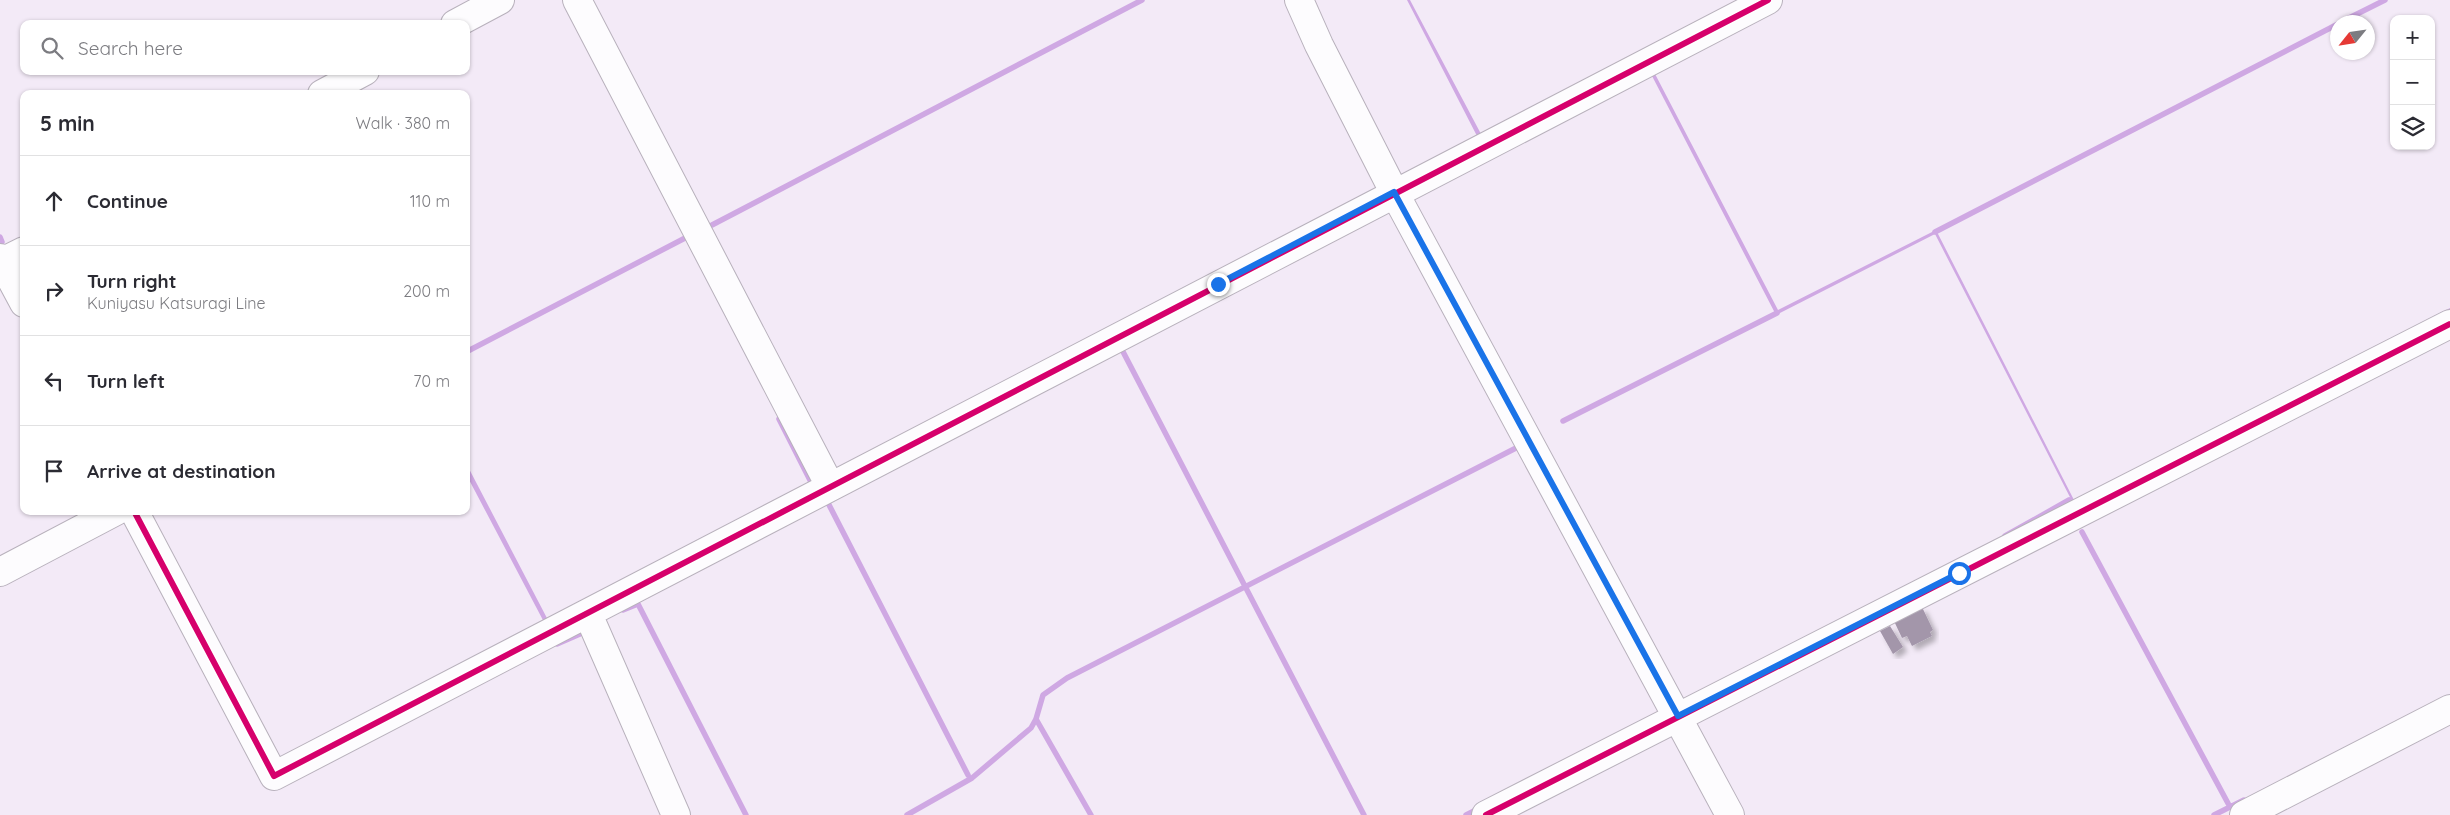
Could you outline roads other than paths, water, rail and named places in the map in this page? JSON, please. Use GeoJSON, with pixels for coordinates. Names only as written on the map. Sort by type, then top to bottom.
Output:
{"type":"FeatureCollection","features":[{"type":"Feature","properties":{"kind":"street"},"geometry":{"type":"LineString","coordinates":[[462,20],[500,0]]}},
{"type":"Feature","properties":{"kind":"street"},"geometry":{"type":"LineString","coordinates":[[577,0],[830,486]]}},
{"type":"Feature","properties":{"kind":"street"},"geometry":{"type":"LineString","coordinates":[[1299,0],[1319,45],[1394,192],[1730,815]]}},
{"type":"Feature","properties":{"kind":"street"},"geometry":{"type":"LineString","coordinates":[[136,515],[274,776],[588,614],[1394,192],[1768,0]]}},
{"type":"Feature","properties":{"kind":"street"},"geometry":{"type":"LineString","coordinates":[[329,90],[358,75]]}},
{"type":"Feature","properties":{"kind":"street"},"geometry":{"type":"LineString","coordinates":[[9,257],[20,291]]}},
{"type":"Feature","properties":{"kind":"street"},"geometry":{"type":"LineString","coordinates":[[1486,815],[2450,324]]}},
{"type":"Feature","properties":{"kind":"street"},"geometry":{"type":"LineString","coordinates":[[0,572],[108,515]]}},
{"type":"Feature","properties":{"kind":"street"},"geometry":{"type":"LineString","coordinates":[[588,614],[676,815]]}},
{"type":"Feature","properties":{"kind":"street"},"geometry":{"type":"LineString","coordinates":[[2244,815],[2450,709]]}},
{"type":"Feature","properties":{"kind":"waterway"},"geometry":{"type":"LineString","coordinates":[[712,225],[1142,0]]}},
{"type":"Feature","properties":{"kind":"waterway"},"geometry":{"type":"LineString","coordinates":[[2355,15],[2385,0]]}},
{"type":"Feature","properties":{"kind":"waterway"},"geometry":{"type":"LineString","coordinates":[[1935,232],[2330,28]]}},
{"type":"Feature","properties":{"kind":"waterway"},"geometry":{"type":"LineString","coordinates":[[0,237],[2,242]]}},
{"type":"Feature","properties":{"kind":"waterway"},"geometry":{"type":"LineString","coordinates":[[470,350],[687,237]]}},
{"type":"Feature","properties":{"kind":"waterway"},"geometry":{"type":"LineString","coordinates":[[1563,421],[1777,313]]}},
{"type":"Feature","properties":{"kind":"waterway"},"geometry":{"type":"LineString","coordinates":[[1119,344],[1364,815]]}},
{"type":"Feature","properties":{"kind":"waterway"},"geometry":{"type":"LineString","coordinates":[[779,419],[813,486]]}},
{"type":"Feature","properties":{"kind":"waterway"},"geometry":{"type":"LineString","coordinates":[[907,815],[972,778],[1031,728],[1036,719],[1043,695],[1067,678],[1516,448]]}},
{"type":"Feature","properties":{"kind":"waterway"},"geometry":{"type":"LineString","coordinates":[[826,499],[968,775]]}},
{"type":"Feature","properties":{"kind":"waterway"},"geometry":{"type":"LineString","coordinates":[[2005,536],[2069,500]]}},
{"type":"Feature","properties":{"kind":"waterway"},"geometry":{"type":"LineString","coordinates":[[2082,532],[2230,807]]}},
{"type":"Feature","properties":{"kind":"waterway"},"geometry":{"type":"LineString","coordinates":[[623,610],[638,604],[746,815]]}},
{"type":"Feature","properties":{"kind":"waterway"},"geometry":{"type":"LineString","coordinates":[[555,639],[557,644],[580,634]]}},
{"type":"Feature","properties":{"kind":"waterway"},"geometry":{"type":"LineString","coordinates":[[1036,719],[1091,815]]}},
{"type":"Feature","properties":{"kind":"waterway"},"geometry":{"type":"LineString","coordinates":[[2214,815],[2244,800]]}},
{"type":"Feature","properties":{"kind":"waterway"},"geometry":{"type":"LineString","coordinates":[[1466,815],[1480,808]]}}]}
